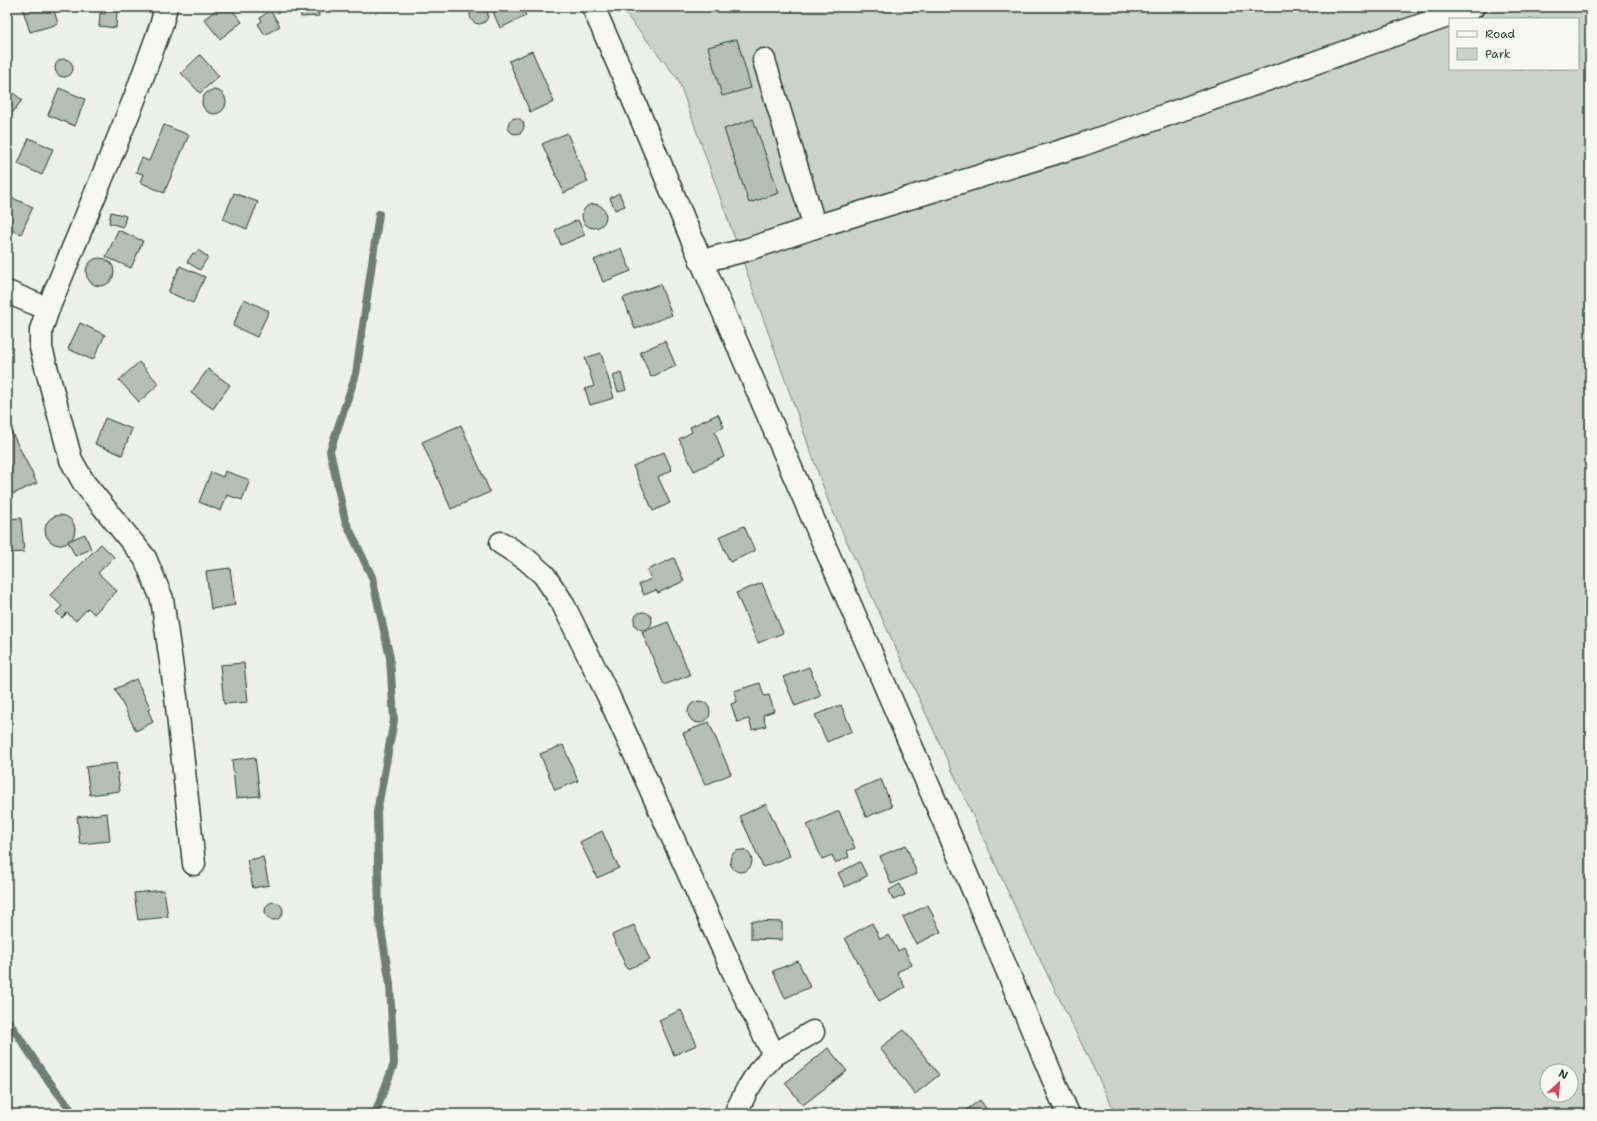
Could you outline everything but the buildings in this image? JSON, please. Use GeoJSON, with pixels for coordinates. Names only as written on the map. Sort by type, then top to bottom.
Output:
{"type":"FeatureCollection","features":[{"type":"Feature","properties":{"kind":"street"},"geometry":{"type":"LineString","coordinates":[[166,7],[161,26],[134,100],[48,309],[41,330],[41,348],[71,460],[84,483],[145,558],[162,599],[176,697],[194,864]]}},
{"type":"Feature","properties":{"kind":"street"},"geometry":{"type":"LineString","coordinates":[[593,7],[634,97],[701,261],[820,532],[1068,1114]]}},
{"type":"Feature","properties":{"kind":"street"},"geometry":{"type":"LineString","coordinates":[[701,261],[746,250],[815,227],[1081,145],[1473,7]]}},
{"type":"Feature","properties":{"kind":"street"},"geometry":{"type":"LineString","coordinates":[[764,60],[815,227]]}},
{"type":"Feature","properties":{"kind":"street"},"geometry":{"type":"LineString","coordinates":[[7,292],[48,309]]}},
{"type":"Feature","properties":{"kind":"street"},"geometry":{"type":"LineString","coordinates":[[501,543],[526,559],[544,576],[562,602],[608,693],[738,982],[774,1055]]}},
{"type":"Feature","properties":{"kind":"street"},"geometry":{"type":"LineString","coordinates":[[735,1114],[747,1090],[760,1071],[774,1055],[813,1032]]}},
{"type":"Feature","properties":{"kind":"green space"},"geometry":{"type":"Polygon","coordinates":[[[620,7],[1590,7],[1590,1114],[1116,1114],[1027,933],[829,503],[678,79],[620,7]]]}},
{"type":"Feature","properties":{"kind":"waterway"},"geometry":{"type":"LineString","coordinates":[[375,1114],[394,1064],[390,984],[379,917],[377,812],[394,720],[390,658],[372,577],[345,520],[330,451],[356,374],[379,214]]}},
{"type":"Feature","properties":{"kind":"waterway"},"geometry":{"type":"LineString","coordinates":[[7,1019],[45,1076],[74,1114]]}}]}
